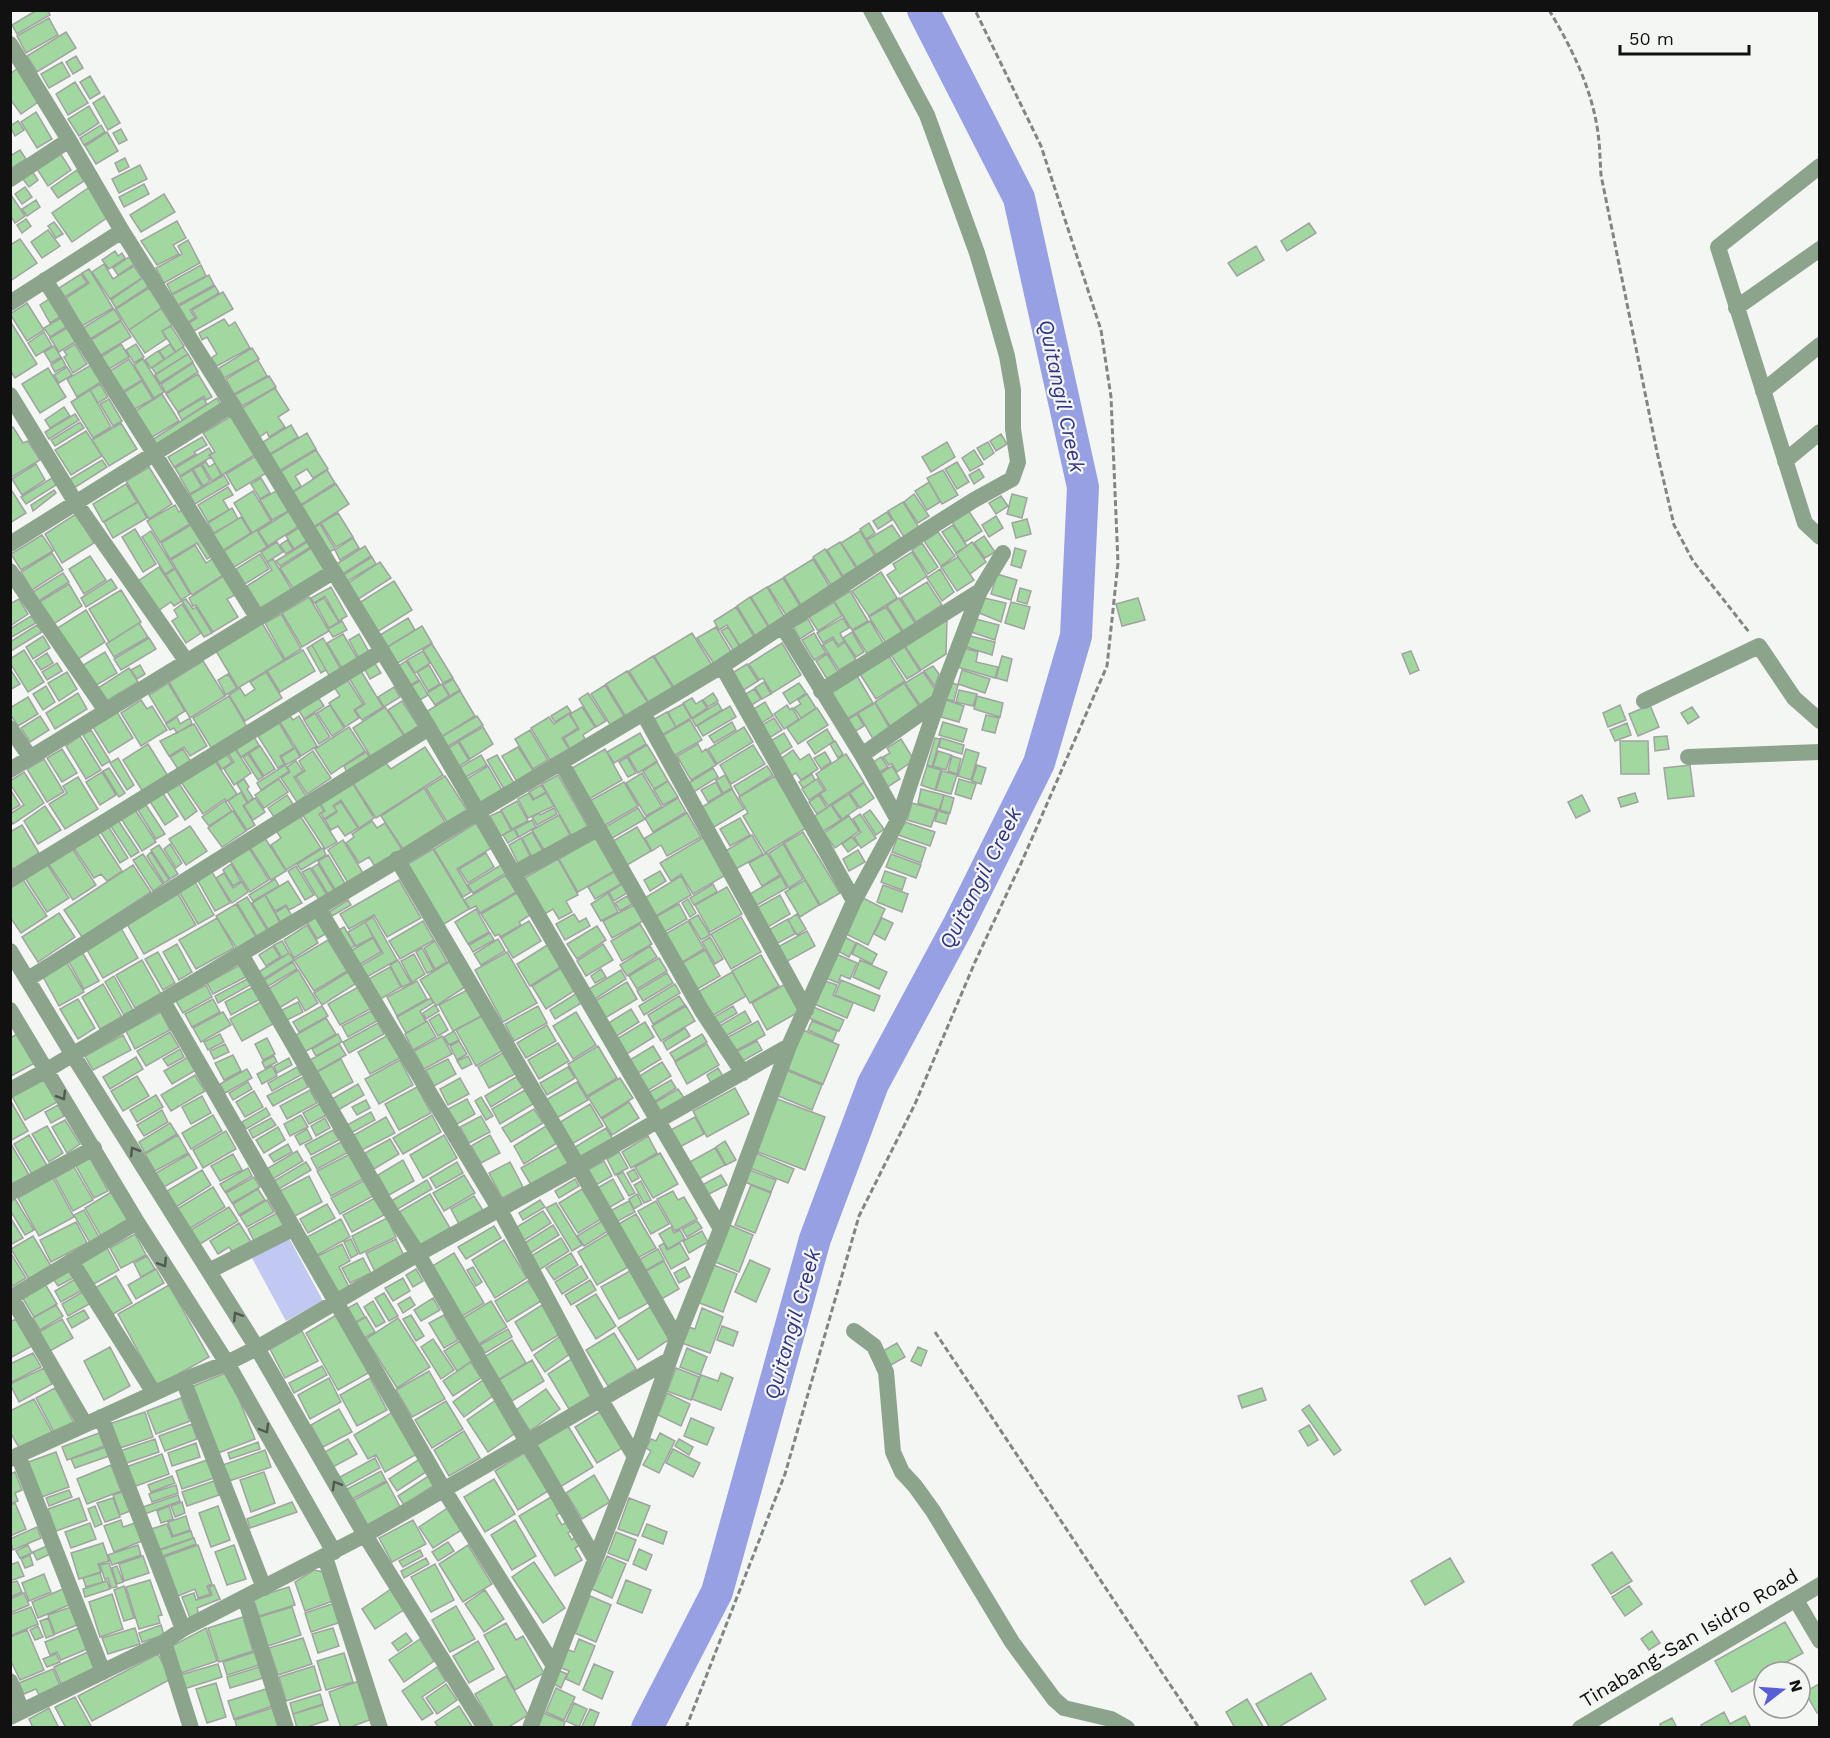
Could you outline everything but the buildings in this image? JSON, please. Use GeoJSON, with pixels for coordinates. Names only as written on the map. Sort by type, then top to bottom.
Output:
{"type":"FeatureCollection","features":[{"type":"Feature","properties":{"kind":"street"},"geometry":{"type":"LineString","coordinates":[[10,1090],[73,1055],[477,812],[562,764],[722,666],[928,529],[1012,479],[1018,462],[1013,429],[1015,412],[1013,390],[1007,356],[977,253],[927,115],[871,10]]}},
{"type":"Feature","properties":{"kind":"street"},"geometry":{"type":"LineString","coordinates":[[10,44],[16,66],[69,140],[122,231],[232,405],[429,728],[721,1229]]}},
{"type":"Feature","properties":{"kind":"street"},"geometry":{"type":"LineString","coordinates":[[10,179],[69,140]]}},
{"type":"Feature","properties":{"kind":"street"},"geometry":{"type":"LineString","coordinates":[[1819,535],[1805,523],[1718,246],[1820,166]]}},
{"type":"Feature","properties":{"kind":"street"},"geometry":{"type":"LineString","coordinates":[[10,303],[122,231]]}},
{"type":"Feature","properties":{"kind":"street"},"geometry":{"type":"LineString","coordinates":[[1736,308],[1820,249]]}},
{"type":"Feature","properties":{"kind":"street"},"geometry":{"type":"LineString","coordinates":[[45,280],[257,617]]}},
{"type":"Feature","properties":{"kind":"street"},"geometry":{"type":"LineString","coordinates":[[1763,391],[1820,345]]}},
{"type":"Feature","properties":{"kind":"street"},"geometry":{"type":"LineString","coordinates":[[10,395],[76,503],[187,662]]}},
{"type":"Feature","properties":{"kind":"street"},"geometry":{"type":"LineString","coordinates":[[10,544],[232,405]]}},
{"type":"Feature","properties":{"kind":"street"},"geometry":{"type":"LineString","coordinates":[[1785,461],[1820,432]]}},
{"type":"Feature","properties":{"kind":"street"},"geometry":{"type":"LineString","coordinates":[[530,1728],[635,1457],[669,1360],[721,1229],[789,1046],[854,901],[898,820],[938,701],[980,591],[1004,553]]}},
{"type":"Feature","properties":{"kind":"street"},"geometry":{"type":"LineString","coordinates":[[10,571],[106,711]]}},
{"type":"Feature","properties":{"kind":"street"},"geometry":{"type":"LineString","coordinates":[[10,770],[333,572]]}},
{"type":"Feature","properties":{"kind":"street"},"geometry":{"type":"LineString","coordinates":[[821,691],[980,591]]}},
{"type":"Feature","properties":{"kind":"street"},"geometry":{"type":"LineString","coordinates":[[783,627],[862,755],[898,820]]}},
{"type":"Feature","properties":{"kind":"street"},"geometry":{"type":"LineString","coordinates":[[1644,701],[1759,645],[1794,698],[1820,721]]}},
{"type":"Feature","properties":{"kind":"street"},"geometry":{"type":"LineString","coordinates":[[10,880],[382,651]]}},
{"type":"Feature","properties":{"kind":"street"},"geometry":{"type":"LineString","coordinates":[[722,666],[854,901]]}},
{"type":"Feature","properties":{"kind":"street"},"geometry":{"type":"LineString","coordinates":[[862,755],[938,701]]}},
{"type":"Feature","properties":{"kind":"street"},"geometry":{"type":"LineString","coordinates":[[643,713],[806,1010]]}},
{"type":"Feature","properties":{"kind":"street"},"geometry":{"type":"LineString","coordinates":[[10,728],[30,757]]}},
{"type":"Feature","properties":{"kind":"street"},"geometry":{"type":"LineString","coordinates":[[28,979],[429,728]]}},
{"type":"Feature","properties":{"kind":"street"},"geometry":{"type":"LineString","coordinates":[[1688,757],[1820,752]]}},
{"type":"Feature","properties":{"kind":"street"},"geometry":{"type":"LineString","coordinates":[[562,764],[702,1011],[742,1073]]}},
{"type":"Feature","properties":{"kind":"street"},"geometry":{"type":"LineString","coordinates":[[513,874],[598,829]]}},
{"type":"Feature","properties":{"kind":"street"},"geometry":{"type":"LineString","coordinates":[[397,860],[578,1166],[677,1339]]}},
{"type":"Feature","properties":{"kind":"street"},"geometry":{"type":"LineString","coordinates":[[318,908],[500,1210],[601,1400],[635,1457]]}},
{"type":"Feature","properties":{"kind":"street"},"geometry":{"type":"LineString","coordinates":[[10,951],[257,1348],[365,1535],[485,1728]]}},
{"type":"Feature","properties":{"kind":"street"},"geometry":{"type":"LineString","coordinates":[[241,954],[595,1559]]}},
{"type":"Feature","properties":{"kind":"street"},"geometry":{"type":"LineString","coordinates":[[163,1001],[444,1490],[554,1666]]}},
{"type":"Feature","properties":{"kind":"street"},"geometry":{"type":"LineString","coordinates":[[10,1010],[137,1222],[227,1363],[330,1554],[380,1728]]}},
{"type":"Feature","properties":{"kind":"street"},"geometry":{"type":"LineString","coordinates":[[103,1672],[13,1454],[227,1363],[257,1348],[335,1301],[789,1046]]}},
{"type":"Feature","properties":{"kind":"street"},"geometry":{"type":"LineString","coordinates":[[10,1193],[94,1148]]}},
{"type":"Feature","properties":{"kind":"street"},"geometry":{"type":"LineString","coordinates":[[85,1424],[11,1296],[137,1222]]}},
{"type":"Feature","properties":{"kind":"street"},"geometry":{"type":"LineString","coordinates":[[209,1272],[294,1228]]}},
{"type":"Feature","properties":{"kind":"street"},"geometry":{"type":"LineString","coordinates":[[71,1261],[154,1393]]}},
{"type":"Feature","properties":{"kind":"street"},"geometry":{"type":"LineString","coordinates":[[854,1330],[874,1346],[886,1372],[893,1452],[897,1463],[933,1511],[1012,1642],[1054,1699],[1064,1708],[1111,1719],[1127,1728]]}},
{"type":"Feature","properties":{"kind":"street"},"geometry":{"type":"LineString","coordinates":[[10,1680],[16,1714],[164,1642],[183,1629],[330,1554],[669,1360]]}},
{"type":"Feature","properties":{"kind":"street"},"geometry":{"type":"LineString","coordinates":[[183,1380],[264,1588]]}},
{"type":"Feature","properties":{"kind":"street"},"geometry":{"type":"LineString","coordinates":[[101,1417],[183,1629]]}},
{"type":"Feature","properties":{"kind":"street","name":"Tinabang-San Isidro Road"},"geometry":{"type":"LineString","coordinates":[[1580,1728],[1820,1586]]}},
{"type":"Feature","properties":{"kind":"street"},"geometry":{"type":"LineString","coordinates":[[245,1598],[286,1728]]}},
{"type":"Feature","properties":{"kind":"street"},"geometry":{"type":"LineString","coordinates":[[1796,1600],[1820,1641]]}},
{"type":"Feature","properties":{"kind":"street"},"geometry":{"type":"LineString","coordinates":[[164,1642],[191,1728]]}},
{"type":"Feature","properties":{"kind":"path"},"geometry":{"type":"LineString","coordinates":[[687,1728],[785,1474],[858,1216],[915,1104],[975,962],[1107,666],[1118,563],[1111,397],[1101,330],[1041,146],[975,10]]}},
{"type":"Feature","properties":{"kind":"path"},"geometry":{"type":"LineString","coordinates":[[1549,10],[1570,46],[1587,86],[1598,132],[1601,175],[1674,525],[1693,561],[1759,645]]}},
{"type":"Feature","properties":{"kind":"path"},"geometry":{"type":"LineString","coordinates":[[935,1332],[1199,1728]]}},
{"type":"Feature","properties":{"kind":"shaded area"},"geometry":{"type":"Polygon","coordinates":[[[289,1238],[323,1301],[286,1321],[252,1258],[289,1238]]]}},
{"type":"Feature","properties":{"kind":"waterway","name":"Quitangil Creek"},"geometry":{"type":"LineString","coordinates":[[647,1728],[717,1592],[815,1239],[873,1084],[959,924],[1039,763],[1076,636],[1083,487],[1019,198],[923,10]]}}]}
